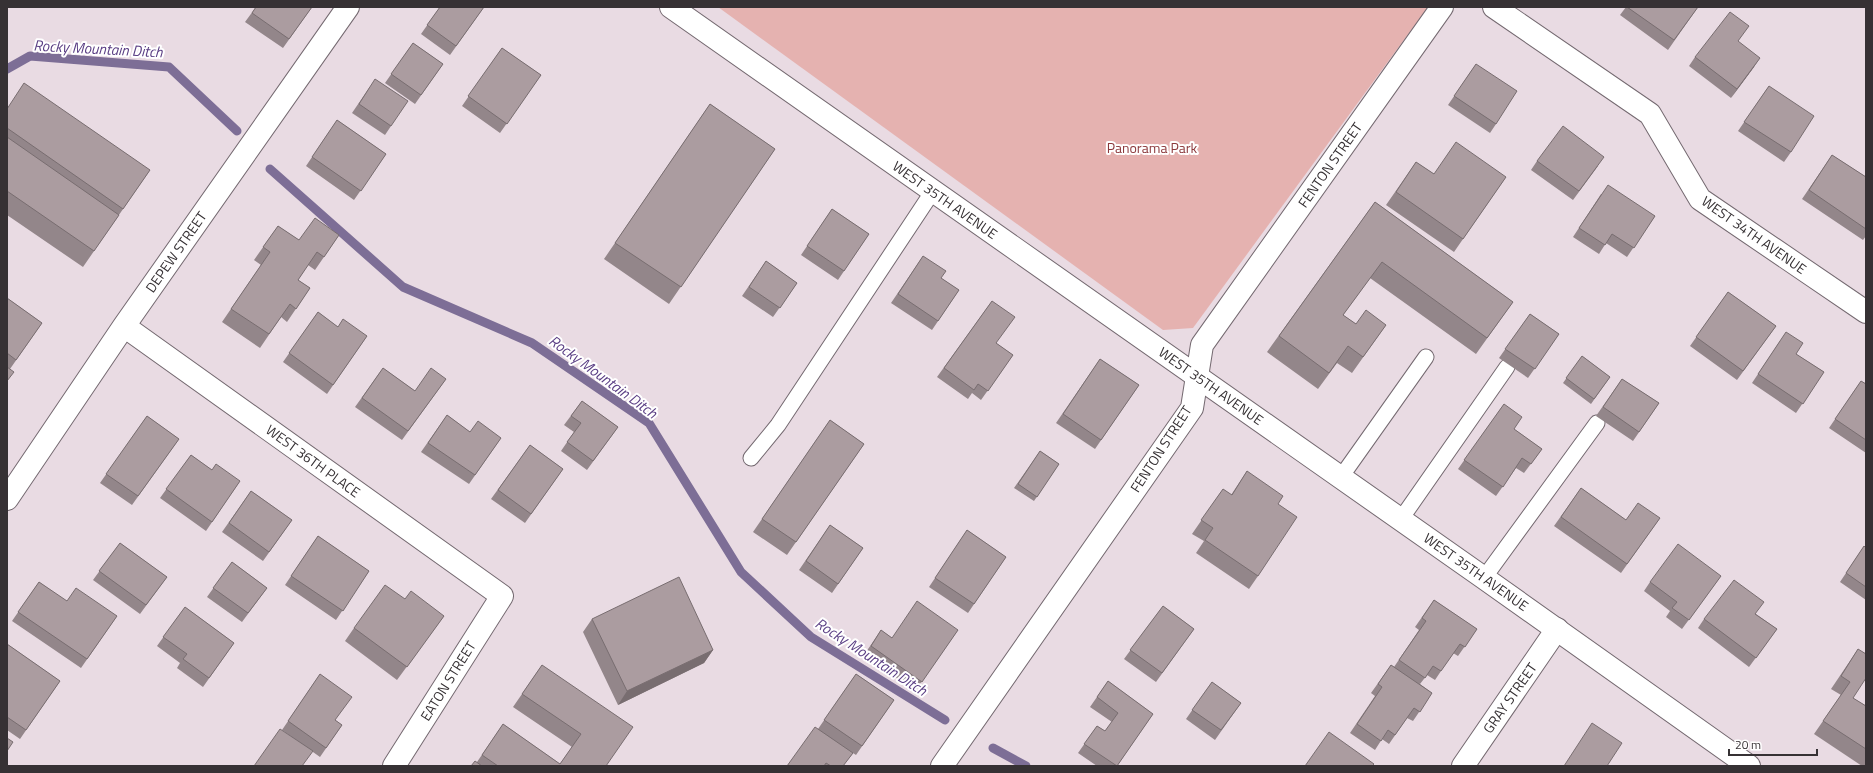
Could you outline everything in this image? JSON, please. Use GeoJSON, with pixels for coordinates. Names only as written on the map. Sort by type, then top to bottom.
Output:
{"type":"FeatureCollection","features":[{"type":"Feature","properties":{"kind":"street","name":"DEPEW STREET"},"geometry":{"type":"LineString","coordinates":[[7,499],[124,326],[348,7]]}},
{"type":"Feature","properties":{"kind":"street","name":"WEST 35TH AVENUE"},"geometry":{"type":"LineString","coordinates":[[671,7],[1401,519],[1749,766]]}},
{"type":"Feature","properties":{"kind":"street","name":"FENTON STREET"},"geometry":{"type":"LineString","coordinates":[[942,766],[1192,408],[1202,345],[1442,7]]}},
{"type":"Feature","properties":{"kind":"street","name":"WEST 34TH AVENUE"},"geometry":{"type":"LineString","coordinates":[[1494,7],[1650,114],[1700,199],[1866,312]]}},
{"type":"Feature","properties":{"kind":"street","name":"WEST 36TH PLACE"},"geometry":{"type":"LineString","coordinates":[[124,326],[502,596]]}},
{"type":"Feature","properties":{"kind":"street","name":"EATON STREET"},"geometry":{"type":"LineString","coordinates":[[394,766],[502,596]]}},
{"type":"Feature","properties":{"kind":"street","name":"GRAY STREET"},"geometry":{"type":"LineString","coordinates":[[1463,766],[1557,629]]}},
{"type":"Feature","properties":{"kind":"lane"},"geometry":{"type":"LineString","coordinates":[[751,458],[778,425],[934,191]]}},
{"type":"Feature","properties":{"kind":"lane"},"geometry":{"type":"LineString","coordinates":[[1341,477],[1426,357]]}},
{"type":"Feature","properties":{"kind":"lane"},"geometry":{"type":"LineString","coordinates":[[1401,519],[1507,367]]}},
{"type":"Feature","properties":{"kind":"lane"},"geometry":{"type":"LineString","coordinates":[[1484,578],[1597,423]]}},
{"type":"Feature","properties":{"kind":"green space","name":"Panorama Park"},"geometry":{"type":"Polygon","coordinates":[[[718,7],[1428,7],[1193,328],[1163,330],[718,7]]]}},
{"type":"Feature","properties":{"kind":"building"},"geometry":{"type":"Polygon","coordinates":[[[256,7],[312,7],[289,39],[252,13],[256,7]]]}},
{"type":"Feature","properties":{"kind":"building"},"geometry":{"type":"Polygon","coordinates":[[[440,7],[484,7],[456,46],[427,25],[440,7]]]}},
{"type":"Feature","properties":{"kind":"building"},"geometry":{"type":"Polygon","coordinates":[[[1627,7],[1698,7],[1674,40],[1627,7]]]}},
{"type":"Feature","properties":{"kind":"building"},"geometry":{"type":"Polygon","coordinates":[[[1730,12],[1749,26],[1738,41],[1760,58],[1737,89],[1695,57],[1730,12]]]}},
{"type":"Feature","properties":{"kind":"building"},"geometry":{"type":"Polygon","coordinates":[[[413,43],[443,64],[421,95],[391,74],[413,43]]]}},
{"type":"Feature","properties":{"kind":"building"},"geometry":{"type":"Polygon","coordinates":[[[502,48],[541,75],[507,124],[468,96],[502,48]]]}},
{"type":"Feature","properties":{"kind":"building"},"geometry":{"type":"Polygon","coordinates":[[[1476,64],[1517,91],[1496,124],[1454,96],[1476,64]]]}},
{"type":"Feature","properties":{"kind":"building"},"geometry":{"type":"Polygon","coordinates":[[[375,79],[408,101],[391,126],[359,104],[375,79]]]}},
{"type":"Feature","properties":{"kind":"building"},"geometry":{"type":"Polygon","coordinates":[[[24,83],[150,170],[123,209],[7,128],[7,109],[24,83]]]}},
{"type":"Feature","properties":{"kind":"building"},"geometry":{"type":"Polygon","coordinates":[[[1769,86],[1814,116],[1791,152],[1744,122],[1769,86]]]}},
{"type":"Feature","properties":{"kind":"building"},"geometry":{"type":"Polygon","coordinates":[[[710,104],[775,149],[681,287],[615,243],[710,104]]]}},
{"type":"Feature","properties":{"kind":"building"},"geometry":{"type":"Polygon","coordinates":[[[337,120],[386,154],[361,191],[312,157],[337,120]]]}},
{"type":"Feature","properties":{"kind":"building"},"geometry":{"type":"Polygon","coordinates":[[[1563,126],[1604,157],[1579,191],[1537,161],[1563,126]]]}},
{"type":"Feature","properties":{"kind":"building"},"geometry":{"type":"Polygon","coordinates":[[[7,137],[119,215],[94,251],[7,191],[7,137]]]}},
{"type":"Feature","properties":{"kind":"building"},"geometry":{"type":"Polygon","coordinates":[[[1456,142],[1506,177],[1463,239],[1396,192],[1416,162],[1434,174],[1456,142]]]}},
{"type":"Feature","properties":{"kind":"building"},"geometry":{"type":"Polygon","coordinates":[[[1832,155],[1866,177],[1866,229],[1809,190],[1832,155]]]}},
{"type":"Feature","properties":{"kind":"building"},"geometry":{"type":"Polygon","coordinates":[[[1608,185],[1655,216],[1634,248],[1612,234],[1605,245],[1579,228],[1608,185]]]}},
{"type":"Feature","properties":{"kind":"building"},"geometry":{"type":"Polygon","coordinates":[[[1375,202],[1513,302],[1487,338],[1382,262],[1343,315],[1356,324],[1366,310],[1386,325],[1363,357],[1348,346],[1329,373],[1279,336],[1375,202]]]}},
{"type":"Feature","properties":{"kind":"building"},"geometry":{"type":"Polygon","coordinates":[[[832,209],[869,234],[844,271],[807,246],[832,209]]]}},
{"type":"Feature","properties":{"kind":"building"},"geometry":{"type":"Polygon","coordinates":[[[315,218],[339,235],[324,257],[317,252],[298,280],[310,288],[296,309],[290,304],[269,334],[231,309],[270,252],[263,247],[278,226],[299,240],[315,218]]]}},
{"type":"Feature","properties":{"kind":"building"},"geometry":{"type":"Polygon","coordinates":[[[923,256],[946,271],[941,278],[959,290],[938,321],[898,294],[923,256]]]}},
{"type":"Feature","properties":{"kind":"building"},"geometry":{"type":"Polygon","coordinates":[[[766,261],[797,283],[780,308],[749,287],[766,261]]]}},
{"type":"Feature","properties":{"kind":"building"},"geometry":{"type":"Polygon","coordinates":[[[1728,292],[1776,326],[1743,371],[1696,337],[1728,292]]]}},
{"type":"Feature","properties":{"kind":"building"},"geometry":{"type":"Polygon","coordinates":[[[7,298],[42,323],[16,360],[7,353],[7,298]]]}},
{"type":"Feature","properties":{"kind":"building"},"geometry":{"type":"Polygon","coordinates":[[[992,301],[1015,317],[996,343],[1013,355],[988,391],[978,384],[974,390],[944,368],[992,301]]]}},
{"type":"Feature","properties":{"kind":"building"},"geometry":{"type":"Polygon","coordinates":[[[318,312],[338,327],[343,319],[367,336],[333,385],[289,353],[318,312]]]}},
{"type":"Feature","properties":{"kind":"building"},"geometry":{"type":"Polygon","coordinates":[[[1530,314],[1559,334],[1535,369],[1505,349],[1530,314]]]}},
{"type":"Feature","properties":{"kind":"building"},"geometry":{"type":"Polygon","coordinates":[[[1786,332],[1803,343],[1796,354],[1824,372],[1803,404],[1758,374],[1786,332]]]}},
{"type":"Feature","properties":{"kind":"building"},"geometry":{"type":"Polygon","coordinates":[[[1582,356],[1610,377],[1594,399],[1566,378],[1582,356]]]}},
{"type":"Feature","properties":{"kind":"building"},"geometry":{"type":"Polygon","coordinates":[[[1100,359],[1139,385],[1101,440],[1063,414],[1100,359]]]}},
{"type":"Feature","properties":{"kind":"building"},"geometry":{"type":"Polygon","coordinates":[[[7,367],[14,372],[7,381],[7,367]]]}},
{"type":"Feature","properties":{"kind":"building"},"geometry":{"type":"Polygon","coordinates":[[[383,368],[415,391],[431,368],[446,379],[408,431],[362,398],[383,368]]]}},
{"type":"Feature","properties":{"kind":"building"},"geometry":{"type":"Polygon","coordinates":[[[1622,379],[1659,403],[1639,432],[1603,407],[1622,379]]]}},
{"type":"Feature","properties":{"kind":"building"},"geometry":{"type":"Polygon","coordinates":[[[1861,381],[1866,384],[1866,440],[1835,419],[1861,381]]]}},
{"type":"Feature","properties":{"kind":"building"},"geometry":{"type":"Polygon","coordinates":[[[582,401],[618,427],[593,461],[567,442],[581,423],[571,416],[582,401]]]}},
{"type":"Feature","properties":{"kind":"building"},"geometry":{"type":"Polygon","coordinates":[[[1504,404],[1522,417],[1514,429],[1542,449],[1531,464],[1522,458],[1503,487],[1464,460],[1504,404]]]}},
{"type":"Feature","properties":{"kind":"building"},"geometry":{"type":"Polygon","coordinates":[[[447,415],[470,432],[478,421],[501,438],[475,475],[428,443],[447,415]]]}},
{"type":"Feature","properties":{"kind":"building"},"geometry":{"type":"Polygon","coordinates":[[[147,416],[179,439],[138,496],[106,474],[147,416]]]}},
{"type":"Feature","properties":{"kind":"building"},"geometry":{"type":"Polygon","coordinates":[[[830,420],[864,444],[796,542],[762,519],[830,420]]]}},
{"type":"Feature","properties":{"kind":"building"},"geometry":{"type":"Polygon","coordinates":[[[530,445],[563,469],[531,514],[498,490],[530,445]]]}},
{"type":"Feature","properties":{"kind":"building"},"geometry":{"type":"Polygon","coordinates":[[[1040,451],[1059,464],[1037,497],[1018,484],[1040,451]]]}},
{"type":"Feature","properties":{"kind":"building"},"geometry":{"type":"Polygon","coordinates":[[[191,455],[212,470],[216,464],[240,481],[212,522],[166,489],[191,455]]]}},
{"type":"Feature","properties":{"kind":"building"},"geometry":{"type":"Polygon","coordinates":[[[1247,471],[1283,496],[1278,504],[1297,517],[1258,576],[1205,540],[1213,528],[1201,520],[1223,489],[1232,495],[1247,471]]]}},
{"type":"Feature","properties":{"kind":"building"},"geometry":{"type":"Polygon","coordinates":[[[1581,488],[1626,520],[1638,503],[1660,518],[1627,564],[1561,517],[1581,488]]]}},
{"type":"Feature","properties":{"kind":"building"},"geometry":{"type":"Polygon","coordinates":[[[251,491],[292,520],[269,552],[229,523],[251,491]]]}},
{"type":"Feature","properties":{"kind":"building"},"geometry":{"type":"Polygon","coordinates":[[[830,525],[863,548],[838,584],[806,561],[830,525]]]}},
{"type":"Feature","properties":{"kind":"building"},"geometry":{"type":"Polygon","coordinates":[[[967,530],[1006,557],[974,604],[935,578],[967,530]]]}},
{"type":"Feature","properties":{"kind":"building"},"geometry":{"type":"Polygon","coordinates":[[[318,536],[369,571],[343,611],[291,576],[318,536]]]}},
{"type":"Feature","properties":{"kind":"building"},"geometry":{"type":"Polygon","coordinates":[[[120,543],[167,577],[146,605],[99,571],[120,543]]]}},
{"type":"Feature","properties":{"kind":"building"},"geometry":{"type":"Polygon","coordinates":[[[1678,544],[1721,576],[1689,620],[1672,608],[1677,602],[1650,582],[1678,544]]]}},
{"type":"Feature","properties":{"kind":"building"},"geometry":{"type":"Polygon","coordinates":[[[1864,546],[1866,548],[1866,587],[1846,573],[1864,546]]]}},
{"type":"Feature","properties":{"kind":"building"},"geometry":{"type":"Polygon","coordinates":[[[232,562],[267,588],[248,613],[213,588],[232,562]]]}},
{"type":"Feature","properties":{"kind":"building"},"geometry":{"type":"Polygon","coordinates":[[[679,577],[713,650],[627,691],[592,619],[679,577]]]}},
{"type":"Feature","properties":{"kind":"building"},"geometry":{"type":"Polygon","coordinates":[[[1734,580],[1764,602],[1755,614],[1777,629],[1756,658],[1704,619],[1734,580]]]}},
{"type":"Feature","properties":{"kind":"building"},"geometry":{"type":"Polygon","coordinates":[[[39,582],[67,601],[76,588],[117,616],[87,659],[18,612],[39,582]]]}},
{"type":"Feature","properties":{"kind":"building"},"geometry":{"type":"Polygon","coordinates":[[[385,585],[405,599],[411,591],[444,616],[407,667],[354,628],[385,585]]]}},
{"type":"Feature","properties":{"kind":"building"},"geometry":{"type":"Polygon","coordinates":[[[1434,600],[1477,629],[1465,647],[1460,644],[1441,671],[1433,666],[1425,678],[1399,660],[1426,621],[1422,618],[1434,600]]]}},
{"type":"Feature","properties":{"kind":"building"},"geometry":{"type":"Polygon","coordinates":[[[917,601],[958,630],[922,682],[871,646],[881,630],[892,638],[917,601]]]}},
{"type":"Feature","properties":{"kind":"building"},"geometry":{"type":"Polygon","coordinates":[[[1163,606],[1194,629],[1162,673],[1130,650],[1163,606]]]}},
{"type":"Feature","properties":{"kind":"building"},"geometry":{"type":"Polygon","coordinates":[[[185,607],[234,643],[209,678],[183,659],[187,654],[163,637],[185,607]]]}},
{"type":"Feature","properties":{"kind":"building"},"geometry":{"type":"Polygon","coordinates":[[[7,644],[60,681],[26,730],[7,717],[7,644]]]}},
{"type":"Feature","properties":{"kind":"building"},"geometry":{"type":"Polygon","coordinates":[[[1858,649],[1866,654],[1866,678],[1853,698],[1866,706],[1866,749],[1823,721],[1850,682],[1841,676],[1858,649]]]}},
{"type":"Feature","properties":{"kind":"building"},"geometry":{"type":"Polygon","coordinates":[[[542,665],[633,727],[606,766],[498,766],[482,755],[503,724],[560,764],[581,734],[522,694],[542,665]]]}},
{"type":"Feature","properties":{"kind":"building"},"geometry":{"type":"Polygon","coordinates":[[[1391,665],[1432,693],[1420,712],[1414,708],[1395,735],[1388,730],[1381,741],[1357,724],[1382,687],[1378,684],[1391,665]]]}},
{"type":"Feature","properties":{"kind":"building"},"geometry":{"type":"Polygon","coordinates":[[[320,674],[352,697],[335,720],[342,725],[326,748],[288,721],[320,674]]]}},
{"type":"Feature","properties":{"kind":"building"},"geometry":{"type":"Polygon","coordinates":[[[856,674],[894,700],[862,746],[824,720],[856,674]]]}},
{"type":"Feature","properties":{"kind":"building"},"geometry":{"type":"Polygon","coordinates":[[[1108,681],[1153,714],[1117,766],[1084,744],[1097,726],[1105,731],[1118,713],[1097,697],[1108,681]]]}},
{"type":"Feature","properties":{"kind":"building"},"geometry":{"type":"Polygon","coordinates":[[[1212,682],[1241,703],[1221,730],[1192,710],[1212,682]]]}},
{"type":"Feature","properties":{"kind":"building"},"geometry":{"type":"Polygon","coordinates":[[[1592,723],[1622,743],[1607,766],[1564,766],[1592,723]]]}},
{"type":"Feature","properties":{"kind":"building"},"geometry":{"type":"Polygon","coordinates":[[[815,727],[853,753],[843,766],[831,766],[826,763],[824,766],[787,766],[815,727]]]}},
{"type":"Feature","properties":{"kind":"building"},"geometry":{"type":"Polygon","coordinates":[[[280,729],[313,751],[302,766],[254,766],[280,729]]]}},
{"type":"Feature","properties":{"kind":"building"},"geometry":{"type":"Polygon","coordinates":[[[1329,732],[1374,764],[1372,766],[1305,766],[1329,732]]]}},
{"type":"Feature","properties":{"kind":"building"},"geometry":{"type":"Polygon","coordinates":[[[7,738],[13,742],[7,751],[7,738]]]}},
{"type":"Feature","properties":{"kind":"building"},"geometry":{"type":"Polygon","coordinates":[[[475,761],[482,766],[471,766],[475,761]]]}},
{"type":"Feature","properties":{"kind":"waterway","name":"Rocky Mountain Ditch"},"geometry":{"type":"LineString","coordinates":[[7,69],[30,56],[169,67],[237,131]]}},
{"type":"Feature","properties":{"kind":"waterway","name":"Rocky Mountain Ditch"},"geometry":{"type":"LineString","coordinates":[[270,169],[403,287],[532,343],[649,423],[741,572],[811,637],[945,720]]}},
{"type":"Feature","properties":{"kind":"waterway","name":"Rocky Mountain Ditch"},"geometry":{"type":"LineString","coordinates":[[993,748],[1026,766]]}}]}
